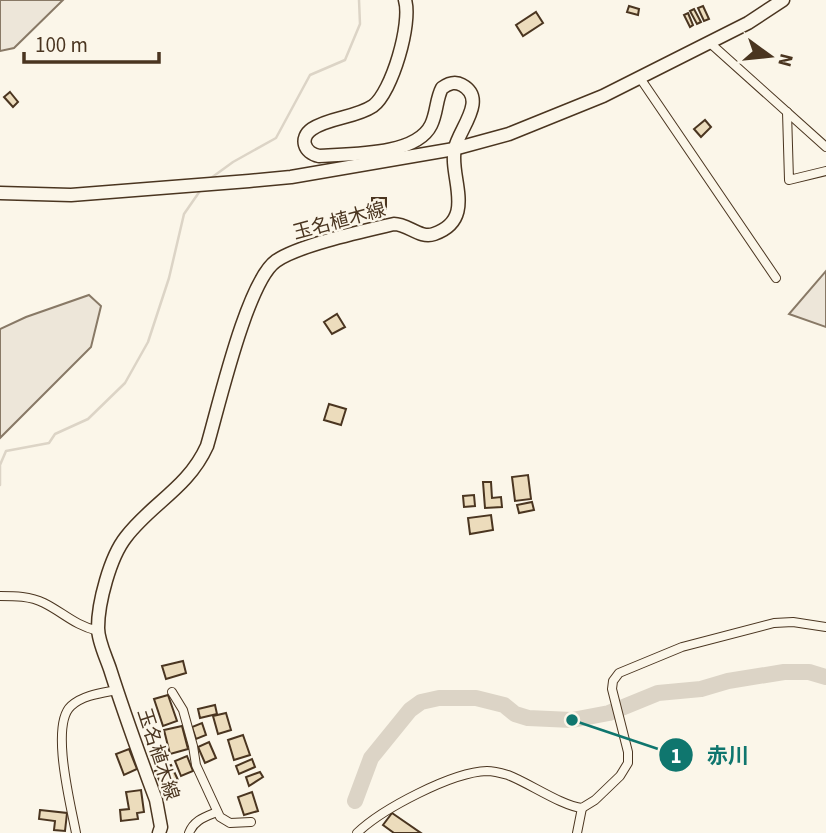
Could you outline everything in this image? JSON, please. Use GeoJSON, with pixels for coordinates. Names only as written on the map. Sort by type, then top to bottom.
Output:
{"type":"FeatureCollection","features":[{"type":"Feature","properties":{"kind":"main road","name":"玉名植木線"},"geometry":{"type":"LineString","coordinates":[[159,833],[156,800],[97,631],[103,595],[115,557],[124,540],[137,523],[191,474],[200,461],[246,311],[265,273],[274,262],[290,253],[394,224],[403,224],[426,236],[433,235],[453,221],[458,209],[454,149],[471,109],[473,99],[469,89],[453,83],[446,85],[440,91],[433,122],[428,131],[406,145],[364,153],[318,156],[305,147],[304,141],[310,131],[363,111],[383,95],[406,26],[405,0]]}},
{"type":"Feature","properties":{"kind":"main road"},"geometry":{"type":"LineString","coordinates":[[0,192],[71,195],[249,181],[291,177],[454,149],[543,121],[640,78],[748,23],[783,0]]}},
{"type":"Feature","properties":{"kind":"street"},"geometry":{"type":"LineString","coordinates":[[710,43],[826,147]]}},
{"type":"Feature","properties":{"kind":"street"},"geometry":{"type":"LineString","coordinates":[[640,78],[776,278]]}},
{"type":"Feature","properties":{"kind":"street"},"geometry":{"type":"LineString","coordinates":[[787,112],[789,180],[826,171]]}},
{"type":"Feature","properties":{"kind":"street"},"geometry":{"type":"LineString","coordinates":[[0,596],[32,598],[79,626],[97,631]]}},
{"type":"Feature","properties":{"kind":"street"},"geometry":{"type":"LineString","coordinates":[[357,833],[391,808],[427,790],[486,771],[511,776],[582,808],[595,800],[620,776],[628,763],[628,752],[612,689],[619,673],[682,647],[774,622],[826,627]]}},
{"type":"Feature","properties":{"kind":"street"},"geometry":{"type":"LineString","coordinates":[[76,833],[62,745],[62,719],[77,702],[117,690]]}},
{"type":"Feature","properties":{"kind":"street"},"geometry":{"type":"LineString","coordinates":[[172,692],[183,710],[194,746],[196,765],[220,817],[230,822],[251,822]]}},
{"type":"Feature","properties":{"kind":"street"},"geometry":{"type":"LineString","coordinates":[[577,833],[582,808]]}},
{"type":"Feature","properties":{"kind":"street"},"geometry":{"type":"LineString","coordinates":[[189,833],[199,820],[217,812]]}},
{"type":"Feature","properties":{"kind":"shaded area"},"geometry":{"type":"Polygon","coordinates":[[[0,0],[63,0],[14,48],[0,51],[0,0]]]}},
{"type":"Feature","properties":{"kind":"shaded area"},"geometry":{"type":"Polygon","coordinates":[[[826,271],[826,327],[789,314],[826,271]]]}},
{"type":"Feature","properties":{"kind":"shaded area"},"geometry":{"type":"Polygon","coordinates":[[[89,295],[101,306],[91,347],[0,438],[0,329],[89,295]]]}},
{"type":"Feature","properties":{"kind":"building"},"geometry":{"type":"Polygon","coordinates":[[[629,6],[639,9],[638,15],[627,12],[629,6]]]}},
{"type":"Feature","properties":{"kind":"building"},"geometry":{"type":"Polygon","coordinates":[[[703,6],[709,19],[704,21],[698,8],[703,6]]]}},
{"type":"Feature","properties":{"kind":"building"},"geometry":{"type":"Polygon","coordinates":[[[694,9],[701,22],[697,24],[690,11],[694,9]]]}},
{"type":"Feature","properties":{"kind":"building"},"geometry":{"type":"Polygon","coordinates":[[[536,12],[543,23],[523,36],[516,25],[536,12]]]}},
{"type":"Feature","properties":{"kind":"building"},"geometry":{"type":"Polygon","coordinates":[[[688,13],[693,25],[690,27],[684,15],[688,13]]]}},
{"type":"Feature","properties":{"kind":"building"},"geometry":{"type":"Polygon","coordinates":[[[10,92],[18,102],[13,107],[4,97],[10,92]]]}},
{"type":"Feature","properties":{"kind":"building"},"geometry":{"type":"Polygon","coordinates":[[[705,120],[711,127],[701,137],[694,129],[705,120]]]}},
{"type":"Feature","properties":{"kind":"building"},"geometry":{"type":"Polygon","coordinates":[[[372,198],[386,198],[386,209],[372,209],[372,198]]]}},
{"type":"Feature","properties":{"kind":"building"},"geometry":{"type":"Polygon","coordinates":[[[337,314],[345,327],[332,334],[324,322],[337,314]]]}},
{"type":"Feature","properties":{"kind":"building"},"geometry":{"type":"Polygon","coordinates":[[[329,404],[346,409],[341,425],[324,420],[329,404]]]}},
{"type":"Feature","properties":{"kind":"building"},"geometry":{"type":"Polygon","coordinates":[[[528,475],[531,499],[515,501],[512,477],[528,475]]]}},
{"type":"Feature","properties":{"kind":"building"},"geometry":{"type":"Polygon","coordinates":[[[483,482],[491,482],[492,498],[501,497],[502,507],[485,508],[483,482]]]}},
{"type":"Feature","properties":{"kind":"building"},"geometry":{"type":"Polygon","coordinates":[[[474,495],[475,506],[464,507],[463,496],[474,495]]]}},
{"type":"Feature","properties":{"kind":"building"},"geometry":{"type":"Polygon","coordinates":[[[532,502],[534,510],[519,513],[517,505],[532,502]]]}},
{"type":"Feature","properties":{"kind":"building"},"geometry":{"type":"Polygon","coordinates":[[[491,515],[493,530],[470,534],[468,518],[491,515]]]}},
{"type":"Feature","properties":{"kind":"building"},"geometry":{"type":"Polygon","coordinates":[[[183,661],[186,673],[166,679],[162,666],[183,661]]]}},
{"type":"Feature","properties":{"kind":"building"},"geometry":{"type":"Polygon","coordinates":[[[168,695],[177,721],[163,726],[154,699],[168,695]]]}},
{"type":"Feature","properties":{"kind":"building"},"geometry":{"type":"Polygon","coordinates":[[[215,705],[217,714],[200,718],[198,709],[215,705]]]}},
{"type":"Feature","properties":{"kind":"building"},"geometry":{"type":"Polygon","coordinates":[[[226,713],[231,730],[218,734],[213,716],[226,713]]]}},
{"type":"Feature","properties":{"kind":"building"},"geometry":{"type":"Polygon","coordinates":[[[202,723],[206,735],[196,739],[192,727],[202,723]]]}},
{"type":"Feature","properties":{"kind":"building"},"geometry":{"type":"Polygon","coordinates":[[[182,726],[188,749],[170,754],[164,730],[182,726]]]}},
{"type":"Feature","properties":{"kind":"building"},"geometry":{"type":"Polygon","coordinates":[[[243,735],[250,755],[234,760],[228,740],[243,735]]]}},
{"type":"Feature","properties":{"kind":"building"},"geometry":{"type":"Polygon","coordinates":[[[209,742],[216,758],[205,763],[198,747],[209,742]]]}},
{"type":"Feature","properties":{"kind":"building"},"geometry":{"type":"Polygon","coordinates":[[[129,749],[137,769],[124,775],[116,754],[129,749]]]}},
{"type":"Feature","properties":{"kind":"building"},"geometry":{"type":"Polygon","coordinates":[[[187,756],[193,771],[181,776],[175,761],[187,756]]]}},
{"type":"Feature","properties":{"kind":"building"},"geometry":{"type":"Polygon","coordinates":[[[252,759],[255,767],[239,774],[236,766],[252,759]]]}},
{"type":"Feature","properties":{"kind":"building"},"geometry":{"type":"Polygon","coordinates":[[[171,765],[178,780],[162,786],[155,771],[171,765]]]}},
{"type":"Feature","properties":{"kind":"building"},"geometry":{"type":"Polygon","coordinates":[[[260,772],[263,777],[249,786],[246,777],[260,772]]]}},
{"type":"Feature","properties":{"kind":"building"},"geometry":{"type":"Polygon","coordinates":[[[141,790],[144,812],[137,813],[138,819],[121,821],[120,810],[129,809],[126,792],[141,790]]]}},
{"type":"Feature","properties":{"kind":"building"},"geometry":{"type":"Polygon","coordinates":[[[252,792],[258,811],[244,815],[238,797],[252,792]]]}},
{"type":"Feature","properties":{"kind":"building"},"geometry":{"type":"Polygon","coordinates":[[[40,810],[67,813],[65,831],[54,830],[55,821],[39,819],[40,810]]]}},
{"type":"Feature","properties":{"kind":"building"},"geometry":{"type":"Polygon","coordinates":[[[392,813],[421,833],[394,833],[383,825],[392,813]]]}},
{"type":"Feature","properties":{"kind":"waterway"},"geometry":{"type":"LineString","coordinates":[[211,178],[276,138],[310,75],[345,60],[360,24],[359,0]]}},
{"type":"Feature","properties":{"kind":"waterway"},"geometry":{"type":"LineString","coordinates":[[0,485],[0,465],[6,451],[49,443],[55,434],[88,419],[125,383],[148,342],[169,278],[184,214],[202,188]]}},
{"type":"Feature","properties":{"kind":"waterway"},"geometry":{"type":"LineString","coordinates":[[355,801],[371,758],[410,710],[421,702],[439,698],[476,698],[504,705],[515,714],[528,718],[572,720],[609,713],[658,693],[701,689],[728,681],[784,672],[809,672],[826,677]]}},
{"type":"Feature","properties":{"kind":"place","name":"赤川"},"geometry":{"type":"Point","coordinates":[572,720]}}]}
